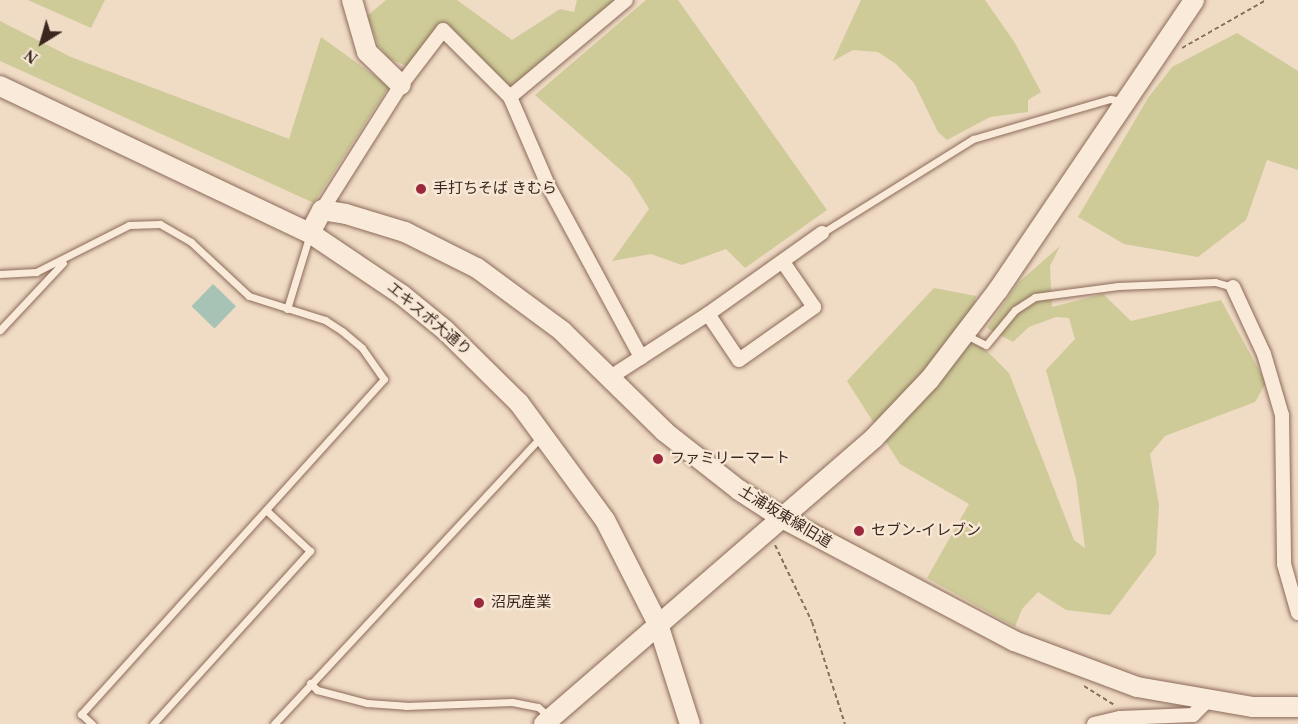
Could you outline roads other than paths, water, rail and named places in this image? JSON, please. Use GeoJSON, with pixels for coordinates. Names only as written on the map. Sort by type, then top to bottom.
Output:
{"type":"FeatureCollection","features":[{"type":"Feature","properties":{"kind":"street"},"geometry":{"type":"LineString","coordinates":[[352,0],[367,52],[401,85]]}},
{"type":"Feature","properties":{"kind":"street"},"geometry":{"type":"LineString","coordinates":[[510,98],[626,0]]}},
{"type":"Feature","properties":{"kind":"street"},"geometry":{"type":"LineString","coordinates":[[547,721],[775,524],[900,412],[965,334],[1194,0]]}},
{"type":"Feature","properties":{"kind":"street"},"geometry":{"type":"LineString","coordinates":[[310,233],[322,210],[401,85],[443,30],[510,98],[549,185],[641,357]]}},
{"type":"Feature","properties":{"kind":"street","name":"エキスポ大通り"},"geometry":{"type":"LineString","coordinates":[[0,86],[310,233],[402,295],[491,372],[544,433],[605,520],[658,624],[690,724]]}},
{"type":"Feature","properties":{"kind":"street","name":"土浦坂東線旧道"},"geometry":{"type":"LineString","coordinates":[[322,210],[364,218],[405,232],[477,268],[544,316],[703,465],[775,524],[1014,641],[1137,687],[1207,701],[1298,707]]}},
{"type":"Feature","properties":{"kind":"street"},"geometry":{"type":"LineString","coordinates":[[609,378],[708,314],[822,232]]}},
{"type":"Feature","properties":{"kind":"street"},"geometry":{"type":"LineString","coordinates":[[708,314],[739,360],[814,307],[783,262]]}},
{"type":"Feature","properties":{"kind":"street"},"geometry":{"type":"LineString","coordinates":[[1233,287],[1264,354],[1282,415],[1284,564],[1298,613]]}},
{"type":"Feature","properties":{"kind":"street"},"geometry":{"type":"LineString","coordinates":[[1094,724],[1120,718],[1193,715],[1207,701]]}},
{"type":"Feature","properties":{"kind":"lane"},"geometry":{"type":"LineString","coordinates":[[822,232],[973,139],[1110,99],[1126,102]]}},
{"type":"Feature","properties":{"kind":"lane"},"geometry":{"type":"LineString","coordinates":[[0,274],[36,272],[64,261],[129,225],[160,224],[191,242],[249,296],[325,320],[342,331],[362,348],[384,379],[81,714],[92,724]]}},
{"type":"Feature","properties":{"kind":"lane"},"geometry":{"type":"LineString","coordinates":[[287,309],[310,233]]}},
{"type":"Feature","properties":{"kind":"lane"},"geometry":{"type":"LineString","coordinates":[[0,330],[64,261]]}},
{"type":"Feature","properties":{"kind":"lane"},"geometry":{"type":"LineString","coordinates":[[965,334],[986,345],[1015,310],[1035,297],[1118,286],[1215,282],[1233,287]]}},
{"type":"Feature","properties":{"kind":"lane"},"geometry":{"type":"LineString","coordinates":[[274,724],[544,433]]}},
{"type":"Feature","properties":{"kind":"lane"},"geometry":{"type":"LineString","coordinates":[[153,724],[310,551],[266,510]]}},
{"type":"Feature","properties":{"kind":"lane"},"geometry":{"type":"LineString","coordinates":[[310,683],[317,690],[367,703],[406,706],[512,702],[538,708],[547,721]]}},
{"type":"Feature","properties":{"kind":"place","name":"手打ちそば きむら"},"geometry":{"type":"Point","coordinates":[421,189]}},
{"type":"Feature","properties":{"kind":"place","name":"ファミリーマート"},"geometry":{"type":"Point","coordinates":[658,459]}},
{"type":"Feature","properties":{"kind":"place","name":"セブン-イレブン"},"geometry":{"type":"Point","coordinates":[859,531]}},
{"type":"Feature","properties":{"kind":"place","name":"沼尻産業"},"geometry":{"type":"Point","coordinates":[479,603]}}]}
